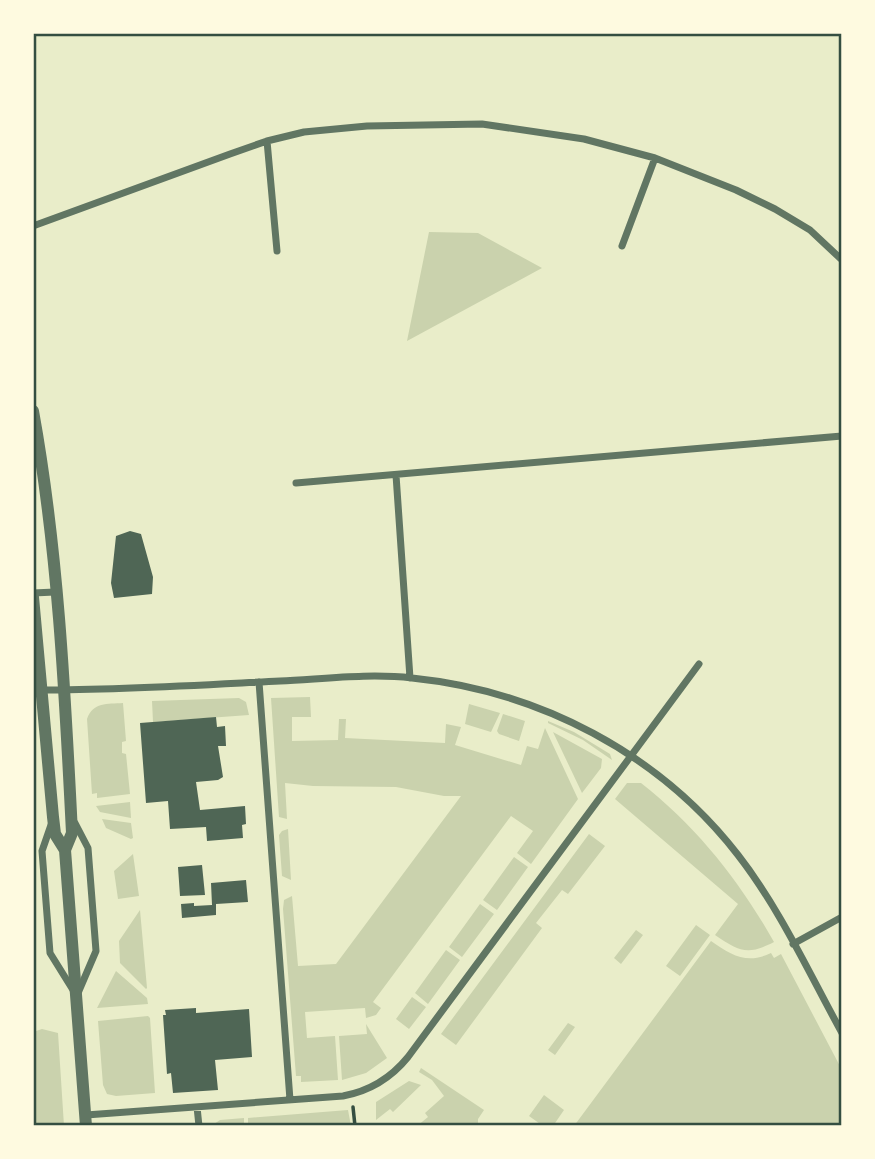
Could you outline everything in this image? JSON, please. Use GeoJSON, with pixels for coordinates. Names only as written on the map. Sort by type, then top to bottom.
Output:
{"type":"FeatureCollection","features":[{"type":"Feature","properties":{"kind":"street"},"geometry":{"type":"LineString","coordinates":[[33,226],[267,141],[304,132],[367,126],[482,124],[584,139],[655,158],[736,190],[775,209],[810,230],[842,260]]}},
{"type":"Feature","properties":{"kind":"street"},"geometry":{"type":"LineString","coordinates":[[267,141],[277,251]]}},
{"type":"Feature","properties":{"kind":"street"},"geometry":{"type":"LineString","coordinates":[[622,246],[655,158]]}},
{"type":"Feature","properties":{"kind":"street"},"geometry":{"type":"LineString","coordinates":[[33,411],[48,503],[63,690],[72,833],[65,850],[86,1120],[197,1107],[353,1095],[374,1086],[401,1065],[699,664]]}},
{"type":"Feature","properties":{"kind":"street"},"geometry":{"type":"LineString","coordinates":[[296,482],[842,436]]}},
{"type":"Feature","properties":{"kind":"street"},"geometry":{"type":"LineString","coordinates":[[396,475],[410,678]]}},
{"type":"Feature","properties":{"kind":"street"},"geometry":{"type":"LineString","coordinates":[[55,592],[33,595],[55,834],[65,850]]}},
{"type":"Feature","properties":{"kind":"street"},"geometry":{"type":"LineString","coordinates":[[42,690],[410,678],[465,685],[525,702],[571,721],[607,739],[630,755],[702,814],[721,834],[758,883],[842,1033]]}},
{"type":"Feature","properties":{"kind":"street"},"geometry":{"type":"LineString","coordinates":[[259,682],[290,1100]]}},
{"type":"Feature","properties":{"kind":"street"},"geometry":{"type":"LineString","coordinates":[[71,815],[88,848],[96,951],[77,997]]}},
{"type":"Feature","properties":{"kind":"street"},"geometry":{"type":"LineString","coordinates":[[53,817],[42,850],[50,953],[77,997]]}},
{"type":"Feature","properties":{"kind":"street"},"geometry":{"type":"LineString","coordinates":[[793,944],[842,917]]}},
{"type":"Feature","properties":{"kind":"street"},"geometry":{"type":"LineString","coordinates":[[197,1107],[199,1126]]}},
{"type":"Feature","properties":{"kind":"path"},"geometry":{"type":"LineString","coordinates":[[353,1106],[355,1126]]}},
{"type":"Feature","properties":{"kind":"green space"},"geometry":{"type":"Polygon","coordinates":[[[429,232],[478,233],[542,268],[407,341],[429,232]]]}},
{"type":"Feature","properties":{"kind":"green space"},"geometry":{"type":"Polygon","coordinates":[[[310,697],[311,717],[292,717],[292,741],[338,740],[339,719],[346,719],[345,738],[445,743],[446,724],[461,727],[455,745],[521,765],[527,746],[538,749],[545,728],[578,799],[531,864],[517,853],[533,831],[511,816],[373,1002],[381,1008],[376,1015],[366,1018],[365,1008],[305,1012],[307,1038],[335,1036],[338,1080],[301,1082],[301,1076],[296,1076],[284,900],[292,896],[298,966],[336,964],[461,796],[444,796],[396,787],[285,783],[287,819],[279,817],[271,698],[310,697]]]}},
{"type":"Feature","properties":{"kind":"green space"},"geometry":{"type":"Polygon","coordinates":[[[239,698],[246,702],[249,715],[153,722],[152,701],[239,698]]]}},
{"type":"Feature","properties":{"kind":"green space"},"geometry":{"type":"Polygon","coordinates":[[[123,703],[126,741],[122,742],[122,753],[126,754],[130,794],[97,798],[97,793],[92,794],[87,719],[97,707],[123,703]]]}},
{"type":"Feature","properties":{"kind":"green space"},"geometry":{"type":"Polygon","coordinates":[[[469,704],[500,713],[491,732],[465,724],[469,704]]]}},
{"type":"Feature","properties":{"kind":"green space"},"geometry":{"type":"Polygon","coordinates":[[[503,714],[525,721],[519,741],[497,731],[503,714]]]}},
{"type":"Feature","properties":{"kind":"green space"},"geometry":{"type":"Polygon","coordinates":[[[548,721],[574,732],[610,754],[612,760],[583,740],[548,721]]]}},
{"type":"Feature","properties":{"kind":"green space"},"geometry":{"type":"Polygon","coordinates":[[[553,732],[602,759],[601,768],[582,793],[553,732]]]}},
{"type":"Feature","properties":{"kind":"green space"},"geometry":{"type":"Polygon","coordinates":[[[627,783],[641,783],[698,836],[731,876],[774,942],[757,949],[743,950],[715,935],[738,904],[615,799],[627,783]]]}},
{"type":"Feature","properties":{"kind":"green space"},"geometry":{"type":"Polygon","coordinates":[[[130,802],[131,818],[100,812],[96,806],[130,802]]]}},
{"type":"Feature","properties":{"kind":"green space"},"geometry":{"type":"Polygon","coordinates":[[[102,819],[131,823],[133,838],[106,828],[102,819]]]}},
{"type":"Feature","properties":{"kind":"green space"},"geometry":{"type":"Polygon","coordinates":[[[288,829],[291,880],[282,876],[279,835],[288,829]]]}},
{"type":"Feature","properties":{"kind":"green space"},"geometry":{"type":"Polygon","coordinates":[[[589,834],[605,846],[568,894],[562,890],[536,923],[542,928],[456,1045],[441,1034],[589,834]]]}},
{"type":"Feature","properties":{"kind":"green space"},"geometry":{"type":"Polygon","coordinates":[[[133,854],[139,896],[118,899],[114,871],[133,854]]]}},
{"type":"Feature","properties":{"kind":"green space"},"geometry":{"type":"Polygon","coordinates":[[[514,857],[528,867],[497,910],[483,900],[514,857]]]}},
{"type":"Feature","properties":{"kind":"green space"},"geometry":{"type":"Polygon","coordinates":[[[480,904],[494,914],[462,957],[449,947],[480,904]]]}},
{"type":"Feature","properties":{"kind":"green space"},"geometry":{"type":"Polygon","coordinates":[[[140,910],[146,989],[120,963],[119,941],[140,910]]]}},
{"type":"Feature","properties":{"kind":"green space"},"geometry":{"type":"Polygon","coordinates":[[[696,925],[710,935],[680,976],[666,966],[696,925]]]}},
{"type":"Feature","properties":{"kind":"green space"},"geometry":{"type":"Polygon","coordinates":[[[636,930],[643,935],[621,964],[614,958],[636,930]]]}},
{"type":"Feature","properties":{"kind":"green space"},"geometry":{"type":"Polygon","coordinates":[[[711,941],[740,957],[762,957],[771,953],[774,958],[781,954],[842,1070],[842,1126],[574,1126],[711,941]]]}},
{"type":"Feature","properties":{"kind":"green space"},"geometry":{"type":"Polygon","coordinates":[[[446,950],[460,960],[428,1004],[415,993],[446,950]]]}},
{"type":"Feature","properties":{"kind":"green space"},"geometry":{"type":"Polygon","coordinates":[[[116,971],[147,998],[148,1004],[97,1008],[116,971]]]}},
{"type":"Feature","properties":{"kind":"green space"},"geometry":{"type":"Polygon","coordinates":[[[412,997],[426,1007],[409,1029],[396,1019],[412,997]]]}},
{"type":"Feature","properties":{"kind":"green space"},"geometry":{"type":"Polygon","coordinates":[[[148,1016],[155,1093],[116,1096],[107,1094],[103,1085],[98,1021],[148,1016]]]}},
{"type":"Feature","properties":{"kind":"green space"},"geometry":{"type":"Polygon","coordinates":[[[568,1023],[575,1027],[555,1055],[548,1050],[568,1023]]]}},
{"type":"Feature","properties":{"kind":"green space"},"geometry":{"type":"Polygon","coordinates":[[[366,1024],[387,1058],[366,1073],[342,1080],[339,1036],[367,1034],[366,1024]]]}},
{"type":"Feature","properties":{"kind":"green space"},"geometry":{"type":"Polygon","coordinates":[[[42,1029],[58,1033],[64,1126],[33,1126],[33,1032],[42,1029]]]}},
{"type":"Feature","properties":{"kind":"green space"},"geometry":{"type":"Polygon","coordinates":[[[421,1068],[484,1110],[478,1119],[478,1126],[417,1126],[428,1117],[425,1113],[444,1096],[432,1080],[419,1072],[421,1068]]]}},
{"type":"Feature","properties":{"kind":"green space"},"geometry":{"type":"Polygon","coordinates":[[[409,1081],[421,1085],[393,1112],[390,1109],[376,1120],[376,1102],[409,1081]]]}},
{"type":"Feature","properties":{"kind":"green space"},"geometry":{"type":"Polygon","coordinates":[[[544,1095],[564,1110],[553,1126],[543,1126],[529,1116],[544,1095]]]}},
{"type":"Feature","properties":{"kind":"green space"},"geometry":{"type":"Polygon","coordinates":[[[348,1110],[351,1126],[248,1126],[248,1118],[348,1110]]]}},
{"type":"Feature","properties":{"kind":"green space"},"geometry":{"type":"Polygon","coordinates":[[[244,1118],[244,1126],[211,1126],[220,1120],[244,1118]]]}},
{"type":"Feature","properties":{"kind":"building"},"geometry":{"type":"Polygon","coordinates":[[[130,531],[141,534],[153,577],[152,594],[114,598],[111,583],[116,536],[130,531]]]}},
{"type":"Feature","properties":{"kind":"building"},"geometry":{"type":"Polygon","coordinates":[[[216,717],[217,727],[225,726],[226,746],[218,746],[223,777],[196,782],[200,810],[245,806],[246,824],[242,825],[243,838],[207,841],[206,827],[170,829],[168,801],[146,803],[140,723],[216,717]]]}},
{"type":"Feature","properties":{"kind":"building"},"geometry":{"type":"Polygon","coordinates":[[[202,865],[205,895],[180,896],[178,867],[202,865]]]}},
{"type":"Feature","properties":{"kind":"building"},"geometry":{"type":"Polygon","coordinates":[[[246,880],[248,902],[216,904],[216,915],[182,918],[181,904],[212,905],[211,883],[246,880]]]}},
{"type":"Feature","properties":{"kind":"building"},"geometry":{"type":"Polygon","coordinates":[[[196,1008],[196,1013],[249,1009],[252,1057],[215,1060],[218,1090],[173,1093],[171,1073],[167,1074],[163,1015],[166,1015],[165,1010],[196,1008]]]}}]}
